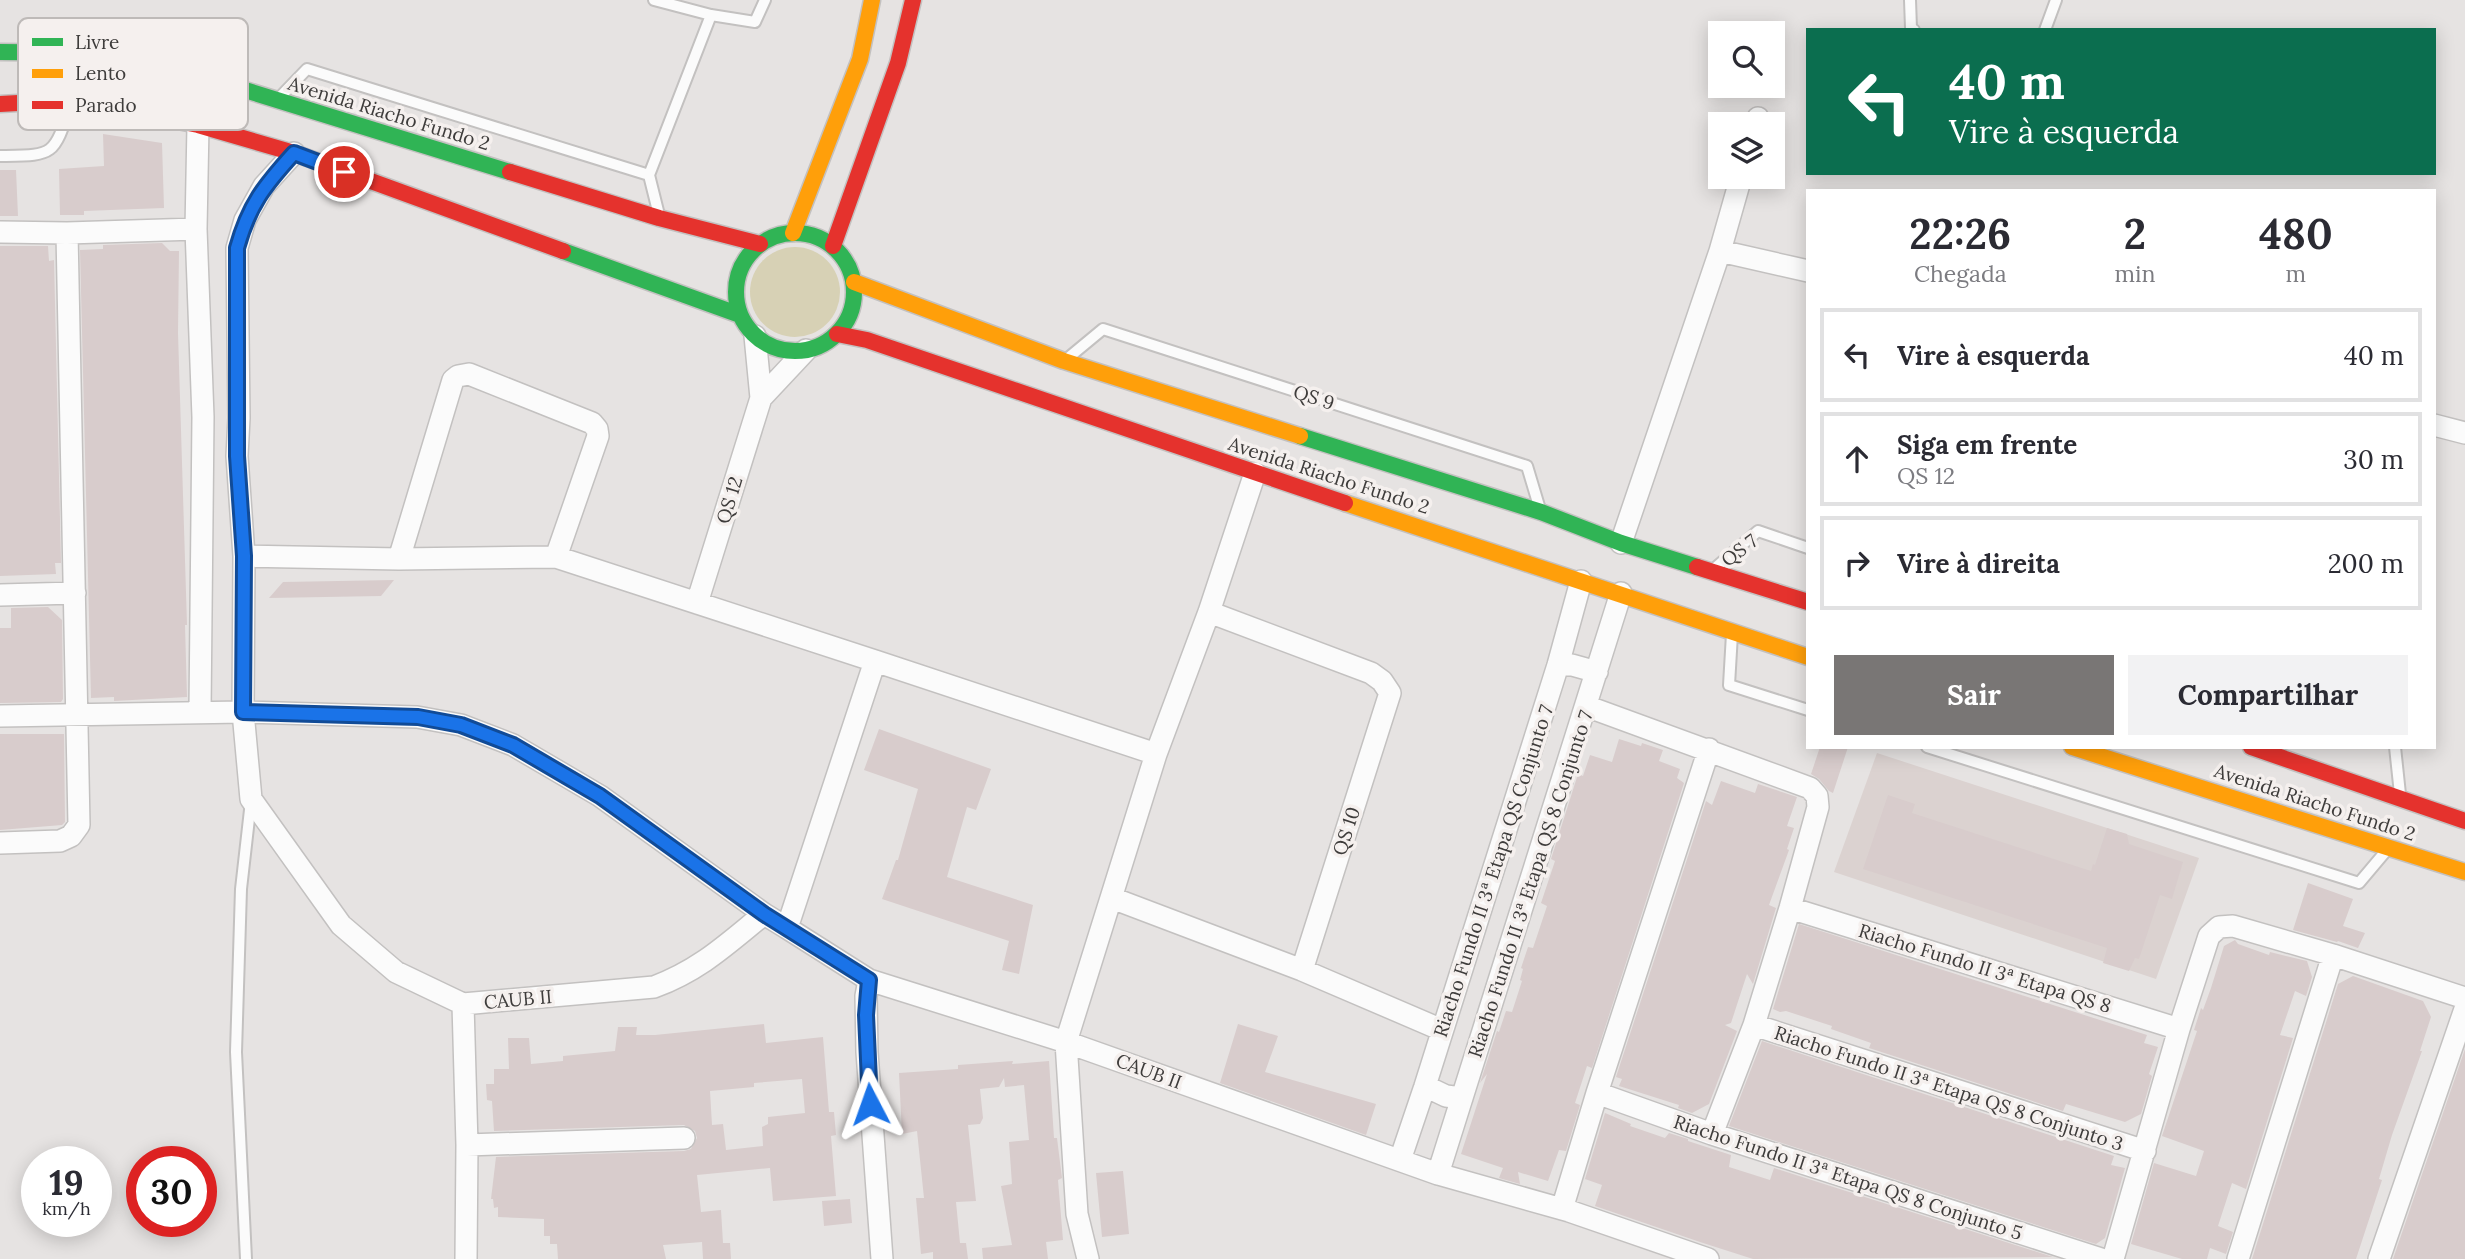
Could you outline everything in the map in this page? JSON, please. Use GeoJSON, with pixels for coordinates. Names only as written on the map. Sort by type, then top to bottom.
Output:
{"type":"FeatureCollection","features":[{"type":"Feature","properties":{"kind":"main road"},"geometry":{"type":"LineString","coordinates":[[793,233],[860,59],[872,0]]}},
{"type":"Feature","properties":{"kind":"main road"},"geometry":{"type":"LineString","coordinates":[[833,246],[898,63],[912,0]]}},
{"type":"Feature","properties":{"kind":"main road","name":"Avenida Riacho Fundo 2"},"geometry":{"type":"LineString","coordinates":[[0,52],[18,52]]}},
{"type":"Feature","properties":{"kind":"main road","name":"Avenida Riacho Fundo 2"},"geometry":{"type":"LineString","coordinates":[[248,92],[659,218],[760,244]]}},
{"type":"Feature","properties":{"kind":"main road"},"geometry":{"type":"LineString","coordinates":[[0,104],[18,103]]}},
{"type":"Feature","properties":{"kind":"main road"},"geometry":{"type":"LineString","coordinates":[[215,130],[294,153],[740,315]]}},
{"type":"Feature","properties":{"kind":"main road"},"geometry":{"type":"LineString","coordinates":[[793,233],[807,234],[833,246],[850,268],[854,282],[854,301],[848,319],[837,334],[823,344],[806,350],[788,351],[770,346],[755,336],[740,315],[736,296],[738,276],[747,258],[760,244],[776,236],[793,233]]}},
{"type":"Feature","properties":{"kind":"main road","name":"Avenida Riacho Fundo 2"},"geometry":{"type":"LineString","coordinates":[[854,282],[1064,361],[1541,512],[1621,543],[1806,601]]}},
{"type":"Feature","properties":{"kind":"main road","name":"Avenida Riacho Fundo 2"},"geometry":{"type":"LineString","coordinates":[[837,334],[867,340],[1255,473],[1806,656]]}},
{"type":"Feature","properties":{"kind":"main road","name":"Avenida Riacho Fundo 2"},"geometry":{"type":"LineString","coordinates":[[2257,749],[2465,821]]}},
{"type":"Feature","properties":{"kind":"main road","name":"Avenida Riacho Fundo 2"},"geometry":{"type":"LineString","coordinates":[[2091,750],[2465,872]]}},
{"type":"Feature","properties":{"kind":"street"},"geometry":{"type":"LineString","coordinates":[[198,130],[196,229],[203,417],[200,711]]}},
{"type":"Feature","properties":{"kind":"street"},"geometry":{"type":"LineString","coordinates":[[294,153],[264,186],[245,219],[237,248],[237,456],[244,556],[243,712],[251,799],[341,925],[396,972],[463,1004]]}},
{"type":"Feature","properties":{"kind":"street"},"geometry":{"type":"LineString","coordinates":[[1621,543],[1720,251],[1738,189]]}},
{"type":"Feature","properties":{"kind":"street"},"geometry":{"type":"LineString","coordinates":[[0,232],[196,229]]}},
{"type":"Feature","properties":{"kind":"street"},"geometry":{"type":"LineString","coordinates":[[0,843],[60,841],[71,836],[79,825],[67,233]]}},
{"type":"Feature","properties":{"kind":"street"},"geometry":{"type":"LineString","coordinates":[[1720,251],[1806,271]]}},
{"type":"Feature","properties":{"kind":"street","name":"QS 12"},"geometry":{"type":"LineString","coordinates":[[696,603],[761,398],[755,336]]}},
{"type":"Feature","properties":{"kind":"street","name":"QS 12"},"geometry":{"type":"LineString","coordinates":[[761,398],[806,350]]}},
{"type":"Feature","properties":{"kind":"street"},"geometry":{"type":"LineString","coordinates":[[399,559],[453,380],[468,374],[592,423],[597,429],[598,436],[556,557]]}},
{"type":"Feature","properties":{"kind":"street"},"geometry":{"type":"LineString","coordinates":[[203,417],[214,422],[239,418]]}},
{"type":"Feature","properties":{"kind":"street"},"geometry":{"type":"LineString","coordinates":[[2436,426],[2465,433]]}},
{"type":"Feature","properties":{"kind":"street"},"geometry":{"type":"LineString","coordinates":[[202,451],[212,449],[237,456]]}},
{"type":"Feature","properties":{"kind":"street"},"geometry":{"type":"LineString","coordinates":[[1088,1259],[1077,1214],[1066,1042],[1156,754],[1209,612],[1255,473]]}},
{"type":"Feature","properties":{"kind":"street"},"geometry":{"type":"LineString","coordinates":[[244,556],[399,559],[556,557],[1156,754]]}},
{"type":"Feature","properties":{"kind":"street","name":"Riacho Fundo II 3ª Etapa QS Conjunto 7"},"geometry":{"type":"LineString","coordinates":[[1399,1160],[1425,1086],[1558,664],[1581,580]]}},
{"type":"Feature","properties":{"kind":"street"},"geometry":{"type":"LineString","coordinates":[[0,595],[75,593]]}},
{"type":"Feature","properties":{"kind":"street","name":"Riacho Fundo II 3ª Etapa QS 8 Conjunto 7"},"geometry":{"type":"LineString","coordinates":[[1438,1174],[1621,593]]}},
{"type":"Feature","properties":{"kind":"street","name":"QS 10"},"geometry":{"type":"LineString","coordinates":[[1209,612],[1371,673],[1382,681],[1390,693],[1302,970]]}},
{"type":"Feature","properties":{"kind":"street"},"geometry":{"type":"LineString","coordinates":[[0,716],[200,711],[418,717],[461,725],[513,745],[600,796],[787,928],[875,661]]}},
{"type":"Feature","properties":{"kind":"street"},"geometry":{"type":"LineString","coordinates":[[1558,664],[1597,672]]}},
{"type":"Feature","properties":{"kind":"street"},"geometry":{"type":"LineString","coordinates":[[1586,706],[1810,788],[1817,796],[1818,807],[1754,1025],[1712,1134]]}},
{"type":"Feature","properties":{"kind":"street"},"geometry":{"type":"LineString","coordinates":[[1709,749],[1562,1209],[1709,1259]]}},
{"type":"Feature","properties":{"kind":"street"},"geometry":{"type":"LineString","coordinates":[[1112,898],[1302,970],[1442,1030]]}},
{"type":"Feature","properties":{"kind":"street","name":"Riacho Fundo II 3ª Etapa QS 8"},"geometry":{"type":"LineString","coordinates":[[1790,908],[2179,1029]]}},
{"type":"Feature","properties":{"kind":"street","name":"CAUB II"},"geometry":{"type":"LineString","coordinates":[[466,1259],[467,1145],[463,1004],[654,987],[681,977],[708,960],[764,914]]}},
{"type":"Feature","properties":{"kind":"street"},"geometry":{"type":"LineString","coordinates":[[2113,1259],[2179,1029],[2209,936],[2218,927],[2233,926],[2465,998]]}},
{"type":"Feature","properties":{"kind":"street","name":"CAUB II"},"geometry":{"type":"LineString","coordinates":[[787,928],[869,980],[1066,1042],[1438,1174],[1562,1209]]}},
{"type":"Feature","properties":{"kind":"street"},"geometry":{"type":"LineString","coordinates":[[2238,1259],[2333,955]]}},
{"type":"Feature","properties":{"kind":"street"},"geometry":{"type":"LineString","coordinates":[[869,980],[866,996],[867,1052],[882,1259]]}},
{"type":"Feature","properties":{"kind":"street"},"geometry":{"type":"LineString","coordinates":[[2379,1259],[2465,1009]]}},
{"type":"Feature","properties":{"kind":"street","name":"Riacho Fundo II 3ª Etapa QS 8 Conjunto 3"},"geometry":{"type":"LineString","coordinates":[[1754,1025],[2145,1151]]}},
{"type":"Feature","properties":{"kind":"street"},"geometry":{"type":"LineString","coordinates":[[1425,1086],[1446,1096],[1462,1098]]}},
{"type":"Feature","properties":{"kind":"street","name":"Riacho Fundo II 3ª Etapa QS 8 Conjunto 5"},"geometry":{"type":"LineString","coordinates":[[1597,1093],[1712,1134],[2101,1259]]}},
{"type":"Feature","properties":{"kind":"street"},"geometry":{"type":"LineString","coordinates":[[467,1145],[684,1138]]}},
{"type":"Feature","properties":{"kind":"lane"},"geometry":{"type":"LineString","coordinates":[[654,0],[711,15],[755,22],[765,0]]}},
{"type":"Feature","properties":{"kind":"lane"},"geometry":{"type":"LineString","coordinates":[[1910,0],[1911,28]]}},
{"type":"Feature","properties":{"kind":"lane"},"geometry":{"type":"LineString","coordinates":[[2046,28],[2056,0]]}},
{"type":"Feature","properties":{"kind":"lane"},"geometry":{"type":"LineString","coordinates":[[659,218],[649,175],[711,15]]}},
{"type":"Feature","properties":{"kind":"lane"},"geometry":{"type":"LineString","coordinates":[[277,101],[307,69],[649,175]]}},
{"type":"Feature","properties":{"kind":"lane"},"geometry":{"type":"LineString","coordinates":[[0,156],[34,156],[51,150],[62,130]]}},
{"type":"Feature","properties":{"kind":"lane","name":"QS 9"},"geometry":{"type":"LineString","coordinates":[[1064,361],[1103,329],[1527,466],[1541,512]]}},
{"type":"Feature","properties":{"kind":"lane","name":"QS 7"},"geometry":{"type":"LineString","coordinates":[[1711,571],[1758,531],[1806,547]]}},
{"type":"Feature","properties":{"kind":"lane"},"geometry":{"type":"LineString","coordinates":[[1732,631],[1729,685],[1806,709]]}},
{"type":"Feature","properties":{"kind":"lane"},"geometry":{"type":"LineString","coordinates":[[1933,749],[2359,883],[2389,848]]}},
{"type":"Feature","properties":{"kind":"lane"},"geometry":{"type":"LineString","coordinates":[[2395,749],[2401,800]]}},
{"type":"Feature","properties":{"kind":"lane"},"geometry":{"type":"LineString","coordinates":[[246,1259],[236,1052],[241,888],[251,799]]}},
{"type":"Feature","properties":{"kind":"shaded area"},"geometry":{"type":"Polygon","coordinates":[[[795,247],[812,251],[827,260],[836,275],[840,292],[836,309],[827,324],[812,333],[795,337],[778,333],[763,324],[754,309],[750,292],[754,275],[763,260],[778,251],[795,247]]]}},
{"type":"Feature","properties":{"kind":"shaded area"},"geometry":{"type":"Polygon","coordinates":[[[1877,753],[2199,858],[2156,979],[1834,872],[1877,753]]]}},
{"type":"Feature","properties":{"kind":"building"},"geometry":{"type":"Polygon","coordinates":[[[103,134],[162,143],[164,208],[84,211],[84,215],[60,215],[59,169],[104,166],[103,134]]]}},
{"type":"Feature","properties":{"kind":"building"},"geometry":{"type":"Polygon","coordinates":[[[0,170],[16,170],[18,216],[0,216],[0,170]]]}},
{"type":"Feature","properties":{"kind":"building"},"geometry":{"type":"Polygon","coordinates":[[[162,243],[170,251],[179,251],[178,333],[187,697],[114,701],[114,697],[91,698],[80,250],[103,249],[103,245],[162,243]]]}},
{"type":"Feature","properties":{"kind":"building"},"geometry":{"type":"Polygon","coordinates":[[[0,246],[48,246],[49,261],[54,260],[61,563],[55,563],[56,574],[0,576],[0,246]]]}},
{"type":"Feature","properties":{"kind":"building"},"geometry":{"type":"Polygon","coordinates":[[[394,580],[381,596],[269,598],[283,582],[394,580]]]}},
{"type":"Feature","properties":{"kind":"building"},"geometry":{"type":"Polygon","coordinates":[[[48,607],[62,620],[63,699],[61,702],[0,703],[0,628],[11,628],[11,608],[48,607]]]}},
{"type":"Feature","properties":{"kind":"building"},"geometry":{"type":"Polygon","coordinates":[[[879,729],[991,769],[976,810],[967,807],[947,877],[1033,905],[1019,974],[1002,970],[1009,941],[882,899],[898,860],[918,789],[864,770],[879,729]]]}},
{"type":"Feature","properties":{"kind":"building"},"geometry":{"type":"Polygon","coordinates":[[[0,734],[64,734],[65,822],[62,825],[0,830],[0,734]]]}},
{"type":"Feature","properties":{"kind":"building"},"geometry":{"type":"Polygon","coordinates":[[[1619,739],[1663,750],[1659,761],[1680,769],[1677,778],[1684,783],[1592,1068],[1587,1066],[1575,1103],[1580,1105],[1566,1151],[1559,1150],[1548,1181],[1518,1172],[1520,1184],[1499,1178],[1503,1168],[1461,1154],[1487,1074],[1480,1083],[1497,1031],[1499,1032],[1506,1011],[1512,1012],[1522,981],[1521,968],[1528,947],[1533,948],[1547,906],[1541,903],[1555,861],[1551,859],[1578,774],[1583,776],[1590,755],[1612,762],[1619,739]]]}},
{"type":"Feature","properties":{"kind":"building"},"geometry":{"type":"Polygon","coordinates":[[[1819,749],[1847,749],[1833,793],[1811,774],[1819,749]]]}},
{"type":"Feature","properties":{"kind":"building"},"geometry":{"type":"Polygon","coordinates":[[[1721,781],[1755,793],[1758,784],[1797,797],[1787,826],[1794,828],[1787,849],[1789,850],[1769,905],[1776,908],[1753,984],[1747,974],[1731,1023],[1725,1025],[1737,1031],[1709,1104],[1692,1113],[1678,1108],[1679,1105],[1619,1086],[1622,1079],[1616,1077],[1706,801],[1712,805],[1721,781]]]}},
{"type":"Feature","properties":{"kind":"building"},"geometry":{"type":"Polygon","coordinates":[[[1888,795],[1915,804],[1912,813],[2091,871],[2107,828],[2127,834],[2129,844],[2183,862],[2172,899],[2160,895],[2139,959],[2135,958],[2129,971],[2103,963],[2107,948],[1863,869],[1888,795]]]}},
{"type":"Feature","properties":{"kind":"building"},"geometry":{"type":"Polygon","coordinates":[[[2308,883],[2353,899],[2343,926],[2365,933],[2358,948],[2293,930],[2308,883]]]}},
{"type":"Feature","properties":{"kind":"building"},"geometry":{"type":"Polygon","coordinates":[[[1799,924],[2147,1035],[2144,1043],[2158,1047],[2141,1114],[2125,1122],[2066,1104],[2063,1111],[1869,1048],[1871,1043],[1831,1029],[1832,1026],[1773,1009],[1799,924]]]}},
{"type":"Feature","properties":{"kind":"building"},"geometry":{"type":"Polygon","coordinates":[[[2235,940],[2238,944],[2269,955],[2270,952],[2307,961],[2312,977],[2306,996],[2295,991],[2280,1035],[2293,1038],[2246,1189],[2232,1183],[2218,1226],[2233,1232],[2226,1254],[2210,1248],[2207,1259],[2182,1259],[2131,1244],[2154,1163],[2196,1176],[2204,1151],[2162,1136],[2197,1031],[2194,1030],[2201,1008],[2203,1010],[2224,946],[2235,940]]]}},
{"type":"Feature","properties":{"kind":"building"},"geometry":{"type":"Polygon","coordinates":[[[2353,976],[2423,1001],[2431,1017],[2422,1051],[2392,1135],[2379,1179],[2382,1180],[2356,1259],[2252,1259],[2338,984],[2353,976]]]}},
{"type":"Feature","properties":{"kind":"building"},"geometry":{"type":"Polygon","coordinates":[[[764,1024],[766,1043],[823,1037],[829,1112],[834,1112],[836,1135],[831,1136],[836,1196],[773,1201],[770,1168],[697,1175],[701,1212],[721,1210],[723,1243],[730,1243],[731,1259],[703,1259],[702,1242],[663,1245],[666,1259],[558,1259],[557,1244],[550,1244],[550,1236],[544,1236],[544,1219],[498,1217],[498,1207],[494,1208],[491,1199],[496,1157],[684,1151],[691,1149],[697,1138],[695,1131],[684,1125],[494,1131],[492,1101],[487,1100],[486,1084],[494,1084],[494,1069],[509,1069],[508,1038],[529,1038],[531,1064],[563,1061],[563,1056],[615,1051],[618,1027],[637,1027],[636,1035],[764,1024]],[[802,1079],[754,1083],[754,1087],[710,1091],[712,1125],[723,1124],[726,1150],[763,1146],[762,1127],[768,1124],[768,1117],[805,1113],[802,1079]]]}},
{"type":"Feature","properties":{"kind":"building"},"geometry":{"type":"Polygon","coordinates":[[[1238,1024],[1278,1036],[1265,1072],[1376,1104],[1366,1135],[1220,1083],[1238,1024]]]}},
{"type":"Feature","properties":{"kind":"building"},"geometry":{"type":"Polygon","coordinates":[[[1762,1041],[2114,1156],[2111,1165],[2125,1168],[2105,1238],[2096,1244],[1729,1126],[1762,1041]]]}},
{"type":"Feature","properties":{"kind":"building"},"geometry":{"type":"Polygon","coordinates":[[[2465,1049],[2465,1259],[2393,1259],[2465,1049]]]}},
{"type":"Feature","properties":{"kind":"building"},"geometry":{"type":"Polygon","coordinates":[[[1013,1061],[1012,1064],[1049,1061],[1054,1138],[1057,1138],[1062,1178],[1058,1180],[1063,1240],[1046,1242],[1048,1259],[983,1259],[982,1248],[1012,1245],[1001,1186],[1012,1184],[1009,1142],[1029,1140],[1024,1085],[1005,1087],[1004,1078],[999,1087],[980,1089],[983,1118],[980,1124],[968,1125],[976,1201],[956,1202],[960,1243],[966,1243],[968,1259],[933,1259],[933,1252],[921,1254],[916,1198],[924,1198],[917,1131],[902,1134],[899,1073],[958,1069],[958,1065],[1013,1061]]]}},
{"type":"Feature","properties":{"kind":"building"},"geometry":{"type":"Polygon","coordinates":[[[1605,1113],[1631,1124],[1630,1126],[1665,1138],[1669,1133],[1731,1155],[1729,1167],[1770,1180],[1774,1168],[2053,1257],[1753,1259],[1700,1242],[1595,1206],[1602,1185],[1585,1179],[1605,1113]]]}},
{"type":"Feature","properties":{"kind":"building"},"geometry":{"type":"Polygon","coordinates":[[[1123,1171],[1129,1234],[1102,1237],[1096,1173],[1123,1171]]]}},
{"type":"Feature","properties":{"kind":"building"},"geometry":{"type":"Polygon","coordinates":[[[850,1199],[852,1223],[824,1226],[822,1201],[850,1199]]]}},
{"type":"Feature","properties":{"kind":"traffic: fast"},"geometry":{"type":"LineString","coordinates":[[0,52],[18,52]]}},
{"type":"Feature","properties":{"kind":"traffic: fast"},"geometry":{"type":"LineString","coordinates":[[248,91],[510,172]]}},
{"type":"Feature","properties":{"kind":"traffic: fast"},"geometry":{"type":"LineString","coordinates":[[795,233],[818,238],[837,250],[849,269],[854,292],[849,315],[837,334],[818,346],[795,351],[772,346],[753,334],[741,315],[736,292],[741,269],[753,250],[772,238],[795,233]]}},
{"type":"Feature","properties":{"kind":"traffic: fast"},"geometry":{"type":"LineString","coordinates":[[563,251],[740,315]]}},
{"type":"Feature","properties":{"kind":"traffic: fast"},"geometry":{"type":"LineString","coordinates":[[1300,436],[1541,512],[1621,543],[1697,567]]}},
{"type":"Feature","properties":{"kind":"traffic: slow"},"geometry":{"type":"LineString","coordinates":[[793,233],[860,59],[872,0]]}},
{"type":"Feature","properties":{"kind":"traffic: slow"},"geometry":{"type":"LineString","coordinates":[[854,282],[1064,361],[1300,436]]}},
{"type":"Feature","properties":{"kind":"traffic: slow"},"geometry":{"type":"LineString","coordinates":[[1345,503],[1806,656]]}},
{"type":"Feature","properties":{"kind":"traffic: slow"},"geometry":{"type":"LineString","coordinates":[[2078,749],[2465,872]]}},
{"type":"Feature","properties":{"kind":"traffic: jam"},"geometry":{"type":"LineString","coordinates":[[833,246],[898,63],[913,0]]}},
{"type":"Feature","properties":{"kind":"traffic: jam"},"geometry":{"type":"LineString","coordinates":[[0,104],[18,103]]}},
{"type":"Feature","properties":{"kind":"traffic: jam"},"geometry":{"type":"LineString","coordinates":[[215,130],[294,153],[563,251]]}},
{"type":"Feature","properties":{"kind":"traffic: jam"},"geometry":{"type":"LineString","coordinates":[[510,172],[659,218],[760,244]]}},
{"type":"Feature","properties":{"kind":"traffic: jam"},"geometry":{"type":"LineString","coordinates":[[837,334],[867,340],[1345,503]]}},
{"type":"Feature","properties":{"kind":"traffic: jam"},"geometry":{"type":"LineString","coordinates":[[1697,567],[1806,601]]}},
{"type":"Feature","properties":{"kind":"traffic: jam"},"geometry":{"type":"LineString","coordinates":[[2257,749],[2465,821]]}},
{"type":"Feature","properties":{"kind":"route"},"geometry":{"type":"LineString","coordinates":[[344,172],[294,153],[264,186],[245,219],[237,248],[237,456],[244,556],[243,712],[418,717],[461,725],[513,745],[600,796],[764,914],[869,980],[866,1015],[870,1104]]}}]}
